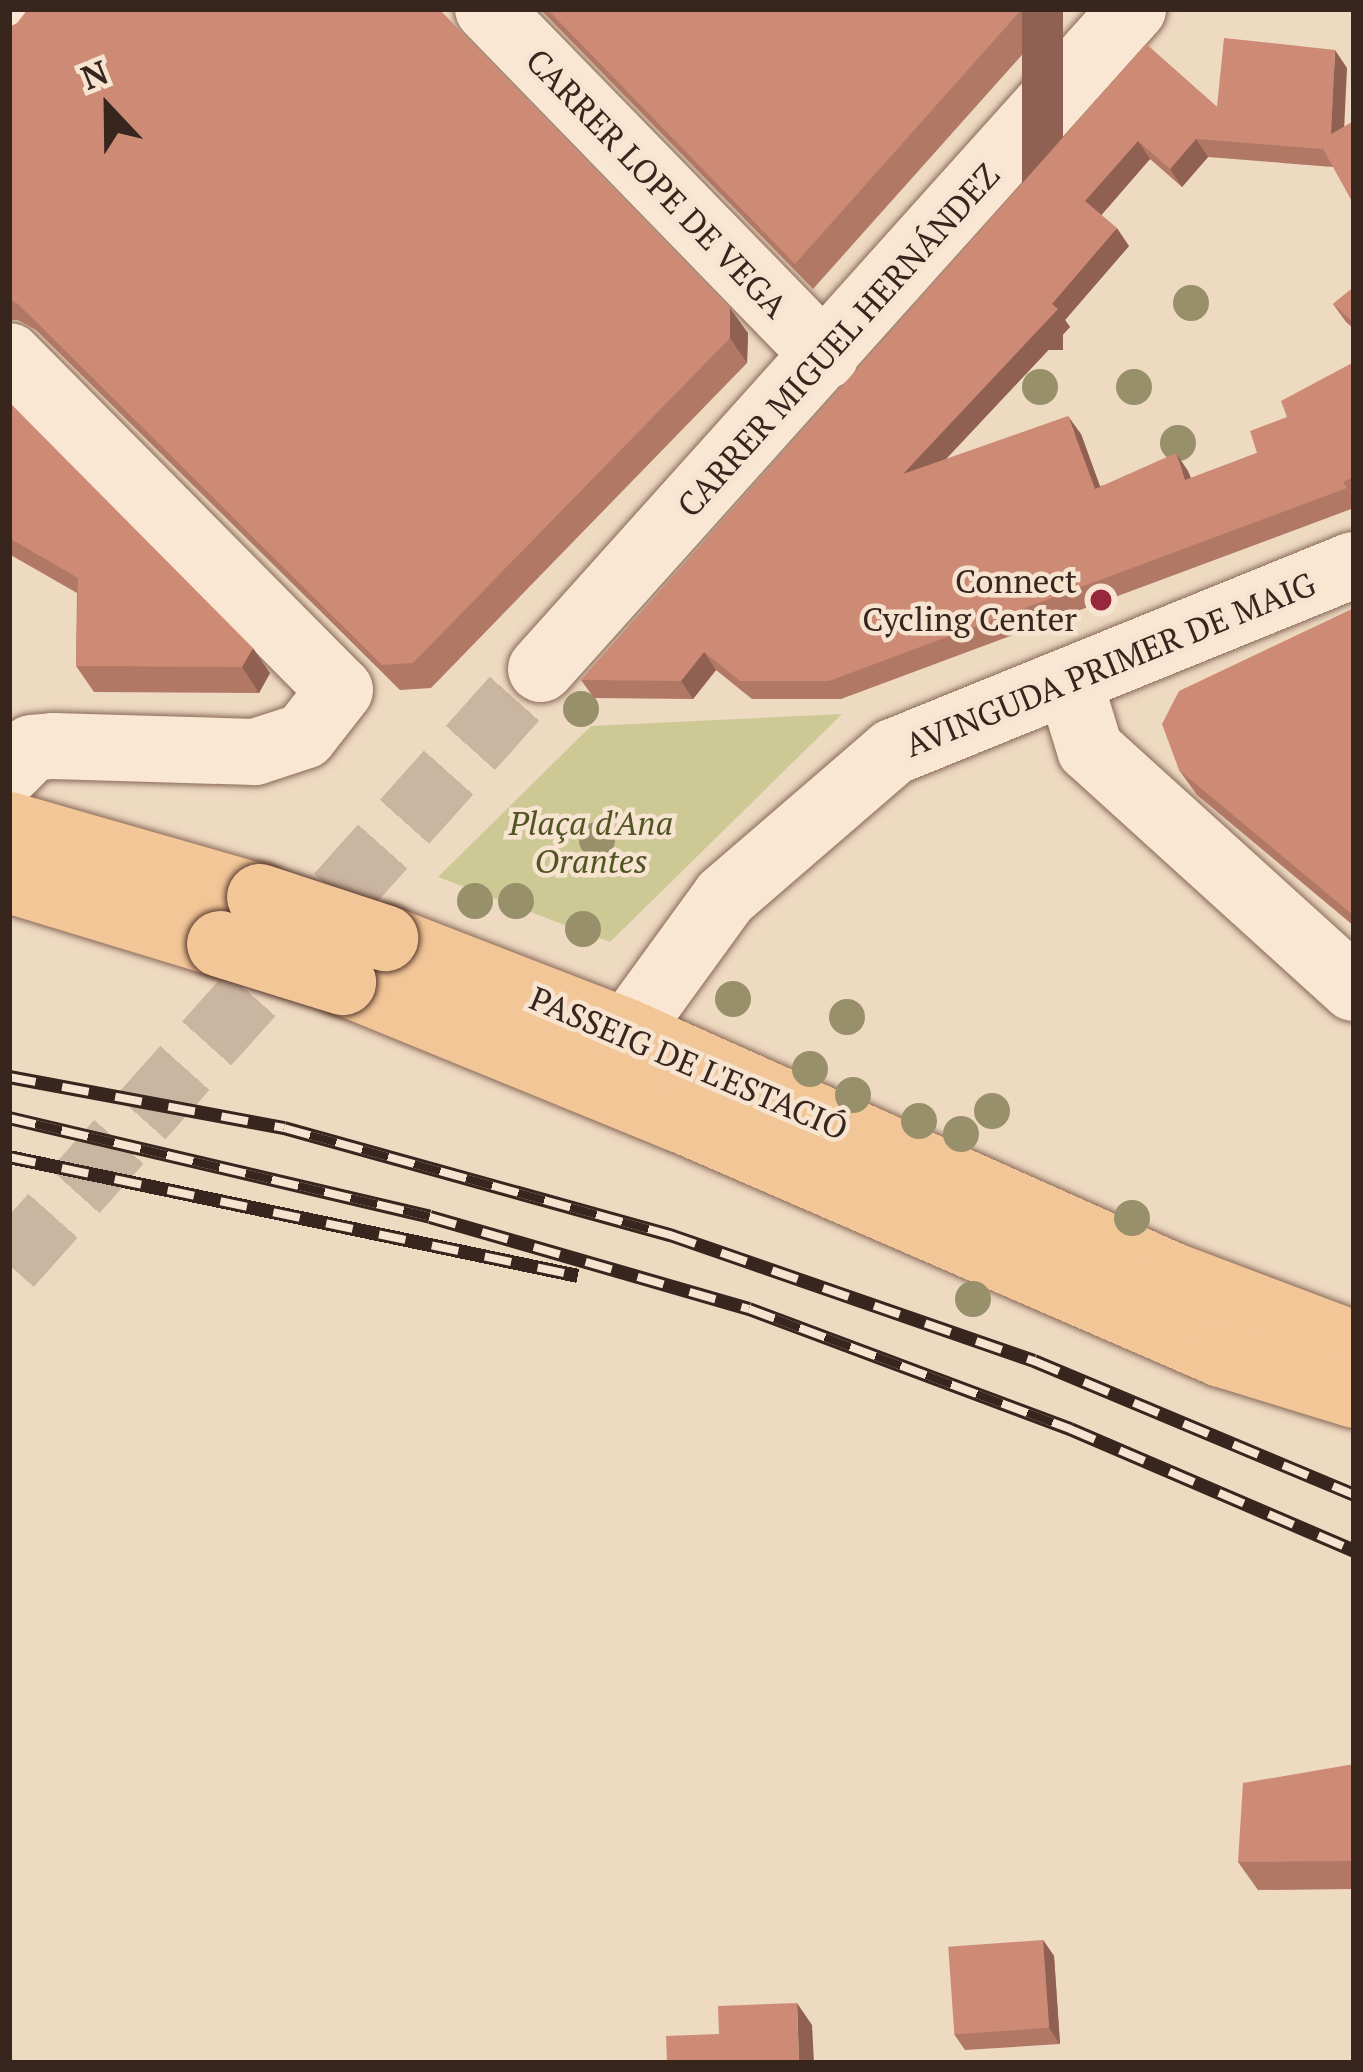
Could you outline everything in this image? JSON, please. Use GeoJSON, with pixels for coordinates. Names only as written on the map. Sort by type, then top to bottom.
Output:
{"type":"FeatureCollection","features":[{"type":"Feature","properties":{"kind":"main road","name":"PASSEIG DE L'ESTACIÓ"},"geometry":{"type":"LineString","coordinates":[[9,825],[240,921],[627,1032],[1172,1275],[1354,1344]]}},
{"type":"Feature","properties":{"kind":"main road","name":"PASSEIG DE L'ESTACIÓ"},"geometry":{"type":"LineString","coordinates":[[9,880],[240,921]]}},
{"type":"Feature","properties":{"kind":"main road","name":"PASSEIG DE L'ESTACIÓ"},"geometry":{"type":"LineString","coordinates":[[364,960],[676,1118],[1221,1354],[1354,1395]]}},
{"type":"Feature","properties":{"kind":"street"},"geometry":{"type":"LineString","coordinates":[[9,21],[21,9]]}},
{"type":"Feature","properties":{"kind":"street","name":"CARRER LOPE DE VEGA"},"geometry":{"type":"LineString","coordinates":[[488,9],[825,356]]}},
{"type":"Feature","properties":{"kind":"street","name":"CARRER MIGUEL HERNÁNDEZ"},"geometry":{"type":"LineString","coordinates":[[541,669],[1133,9]]}},
{"type":"Feature","properties":{"kind":"street"},"geometry":{"type":"LineString","coordinates":[[9,356],[340,691],[304,736],[255,752],[52,746],[32,748],[9,771]]}},
{"type":"Feature","properties":{"kind":"street","name":"AVINGUDA PRIMER DE MAIG"},"geometry":{"type":"LineString","coordinates":[[627,1032],[725,897],[893,752],[1354,565]]}},
{"type":"Feature","properties":{"kind":"street"},"geometry":{"type":"LineString","coordinates":[[1070,683],[1090,749],[1354,988]]}},
{"type":"Feature","properties":{"kind":"green space","name":"Plaça d'Ana Orantes"},"geometry":{"type":"Polygon","coordinates":[[[842,714],[610,942],[438,877],[591,726],[842,714]]]}},
{"type":"Feature","properties":{"kind":"building"},"geometry":{"type":"Polygon","coordinates":[[[28,9],[439,9],[730,308],[730,338],[413,663],[382,665],[9,299],[9,27],[28,9]]]}},
{"type":"Feature","properties":{"kind":"building"},"geometry":{"type":"Polygon","coordinates":[[[547,9],[1022,9],[795,264],[547,9]]]}},
{"type":"Feature","properties":{"kind":"building"},"geometry":{"type":"Polygon","coordinates":[[[1224,38],[1335,50],[1331,134],[1354,121],[1354,205],[1323,149],[1196,139],[1170,169],[1138,141],[1085,201],[1117,228],[1052,304],[1058,309],[903,474],[1068,416],[1095,489],[1176,453],[1185,480],[1257,453],[1250,431],[1287,417],[1281,401],[1354,362],[1354,477],[1343,482],[1347,488],[829,681],[740,681],[704,652],[681,681],[581,680],[1146,44],[1217,107],[1224,38]]]}},
{"type":"Feature","properties":{"kind":"building"},"geometry":{"type":"Polygon","coordinates":[[[1354,287],[1354,323],[1333,304],[1354,287]]]}},
{"type":"Feature","properties":{"kind":"building"},"geometry":{"type":"Polygon","coordinates":[[[9,402],[253,648],[242,667],[76,666],[78,578],[9,538],[9,402]]]}},
{"type":"Feature","properties":{"kind":"building"},"geometry":{"type":"Polygon","coordinates":[[[1354,608],[1354,916],[1179,770],[1162,724],[1179,691],[1354,608]]]}},
{"type":"Feature","properties":{"kind":"building"},"geometry":{"type":"Polygon","coordinates":[[[1354,1764],[1354,1861],[1238,1862],[1243,1783],[1354,1764]]]}},
{"type":"Feature","properties":{"kind":"building"},"geometry":{"type":"Polygon","coordinates":[[[1043,1940],[1049,2028],[954,2034],[948,1947],[1043,1940]]]}},
{"type":"Feature","properties":{"kind":"building"},"geometry":{"type":"Polygon","coordinates":[[[797,2003],[799,2063],[667,2063],[666,2036],[719,2034],[718,2006],[797,2003]]]}},
{"type":"Feature","properties":{"kind":"tunnel"},"geometry":{"type":"LineString","coordinates":[[9,1265],[541,669]]}},
{"type":"Feature","properties":{"kind":"railway"},"geometry":{"type":"LineString","coordinates":[[9,1077],[284,1128],[670,1235],[1034,1361],[1354,1495]]}},
{"type":"Feature","properties":{"kind":"railway"},"geometry":{"type":"LineString","coordinates":[[9,1118],[430,1217],[749,1309],[1070,1429],[1354,1551]]}},
{"type":"Feature","properties":{"kind":"railway"},"geometry":{"type":"LineString","coordinates":[[9,1157],[578,1276]]}},
{"type":"Feature","properties":{"kind":"place","name":"Connect Cycling Center"},"geometry":{"type":"Point","coordinates":[1101,600]}}]}
